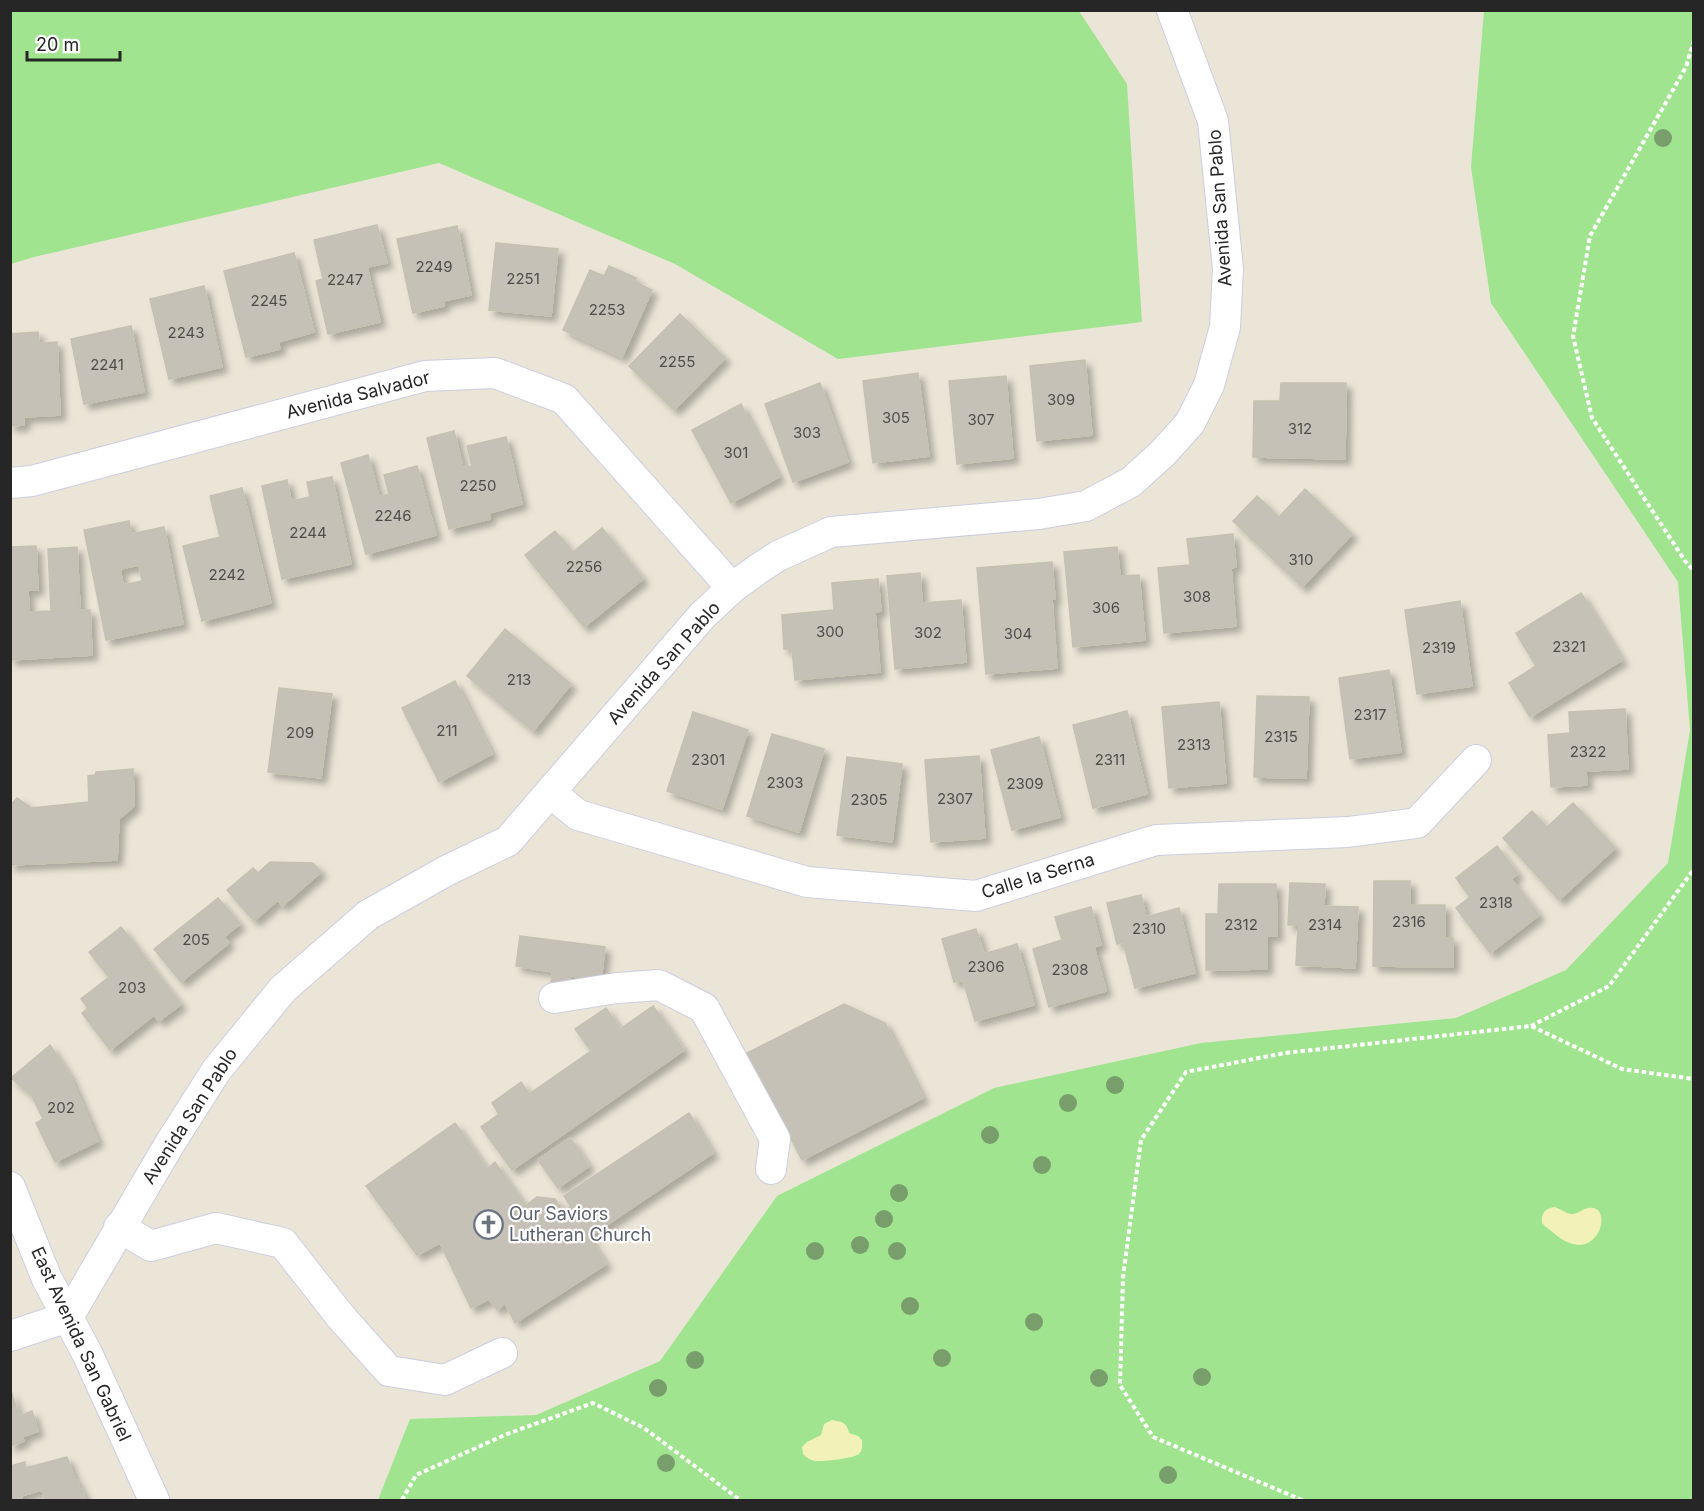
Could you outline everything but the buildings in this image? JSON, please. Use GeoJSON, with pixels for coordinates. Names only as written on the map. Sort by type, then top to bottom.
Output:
{"type":"FeatureCollection","features":[{"type":"Feature","properties":{"kind":"street","name":"Avenida San Pablo"},"geometry":{"type":"LineString","coordinates":[[68,1317],[119,1227],[216,1071],[283,989],[368,915],[446,871],[508,841],[702,616],[732,588],[778,556],[831,532],[1040,514],[1086,506],[1131,482],[1163,453],[1190,423],[1209,385],[1225,327],[1228,268],[1213,121],[1172,10]]}},
{"type":"Feature","properties":{"kind":"street","name":"Avenida Salvador"},"geometry":{"type":"LineString","coordinates":[[10,483],[32,481],[424,376],[495,373],[564,399],[732,588]]}},
{"type":"Feature","properties":{"kind":"street","name":"Calle la Serna"},"geometry":{"type":"LineString","coordinates":[[551,792],[578,815],[807,882],[976,896],[1156,840],[1348,832],[1417,823],[1476,760]]}},
{"type":"Feature","properties":{"kind":"street"},"geometry":{"type":"LineString","coordinates":[[554,998],[617,988],[659,985],[704,1008],[775,1139],[771,1169]]}},
{"type":"Feature","properties":{"kind":"street","name":"East Avenida San Gabriel"},"geometry":{"type":"LineString","coordinates":[[10,1187],[47,1279],[87,1353],[154,1500]]}},
{"type":"Feature","properties":{"kind":"street"},"geometry":{"type":"LineString","coordinates":[[119,1227],[151,1246],[216,1228],[283,1243],[341,1317],[389,1371],[445,1380],[502,1353]]}},
{"type":"Feature","properties":{"kind":"street"},"geometry":{"type":"LineString","coordinates":[[10,1336],[68,1317]]}},
{"type":"Feature","properties":{"kind":"path"},"geometry":{"type":"LineString","coordinates":[[1694,40],[1686,68],[1590,236],[1573,336],[1592,418],[1685,561],[1694,571]]}},
{"type":"Feature","properties":{"kind":"path"},"geometry":{"type":"LineString","coordinates":[[1302,1500],[1153,1437],[1120,1385],[1123,1277],[1141,1140],[1186,1072],[1285,1053],[1530,1026],[1609,986],[1694,869]]}},
{"type":"Feature","properties":{"kind":"path"},"geometry":{"type":"LineString","coordinates":[[1530,1026],[1622,1069],[1694,1079]]}},
{"type":"Feature","properties":{"kind":"path"},"geometry":{"type":"LineString","coordinates":[[402,1500],[416,1475],[507,1434],[593,1403],[644,1428],[740,1500]]}},
{"type":"Feature","properties":{"kind":"green space"},"geometry":{"type":"Polygon","coordinates":[[[11,10],[1079,11],[1127,84],[1142,322],[838,359],[675,264],[439,163],[11,264],[11,10]]]}},
{"type":"Feature","properties":{"kind":"green space"},"geometry":{"type":"Polygon","coordinates":[[[1484,11],[1693,11],[1693,1500],[378,1500],[410,1419],[536,1415],[660,1361],[777,1196],[994,1088],[1201,1043],[1456,1018],[1566,970],[1668,863],[1690,730],[1678,582],[1491,303],[1471,167],[1484,11]]]}},
{"type":"Feature","properties":{"kind":"sand"},"geometry":{"type":"Polygon","coordinates":[[[1554,1207],[1571,1214],[1590,1208],[1599,1211],[1601,1226],[1597,1235],[1591,1241],[1581,1245],[1570,1243],[1556,1235],[1542,1223],[1544,1212],[1554,1207]]]}},
{"type":"Feature","properties":{"kind":"sand"},"geometry":{"type":"Polygon","coordinates":[[[832,1420],[843,1423],[849,1433],[862,1440],[859,1454],[831,1460],[809,1459],[803,1454],[802,1447],[821,1435],[824,1424],[832,1420]]]}},
{"type":"Feature","properties":{"kind":"place","name":"Our Saviors Lutheran Church"},"geometry":{"type":"Point","coordinates":[488,1224]}}]}
